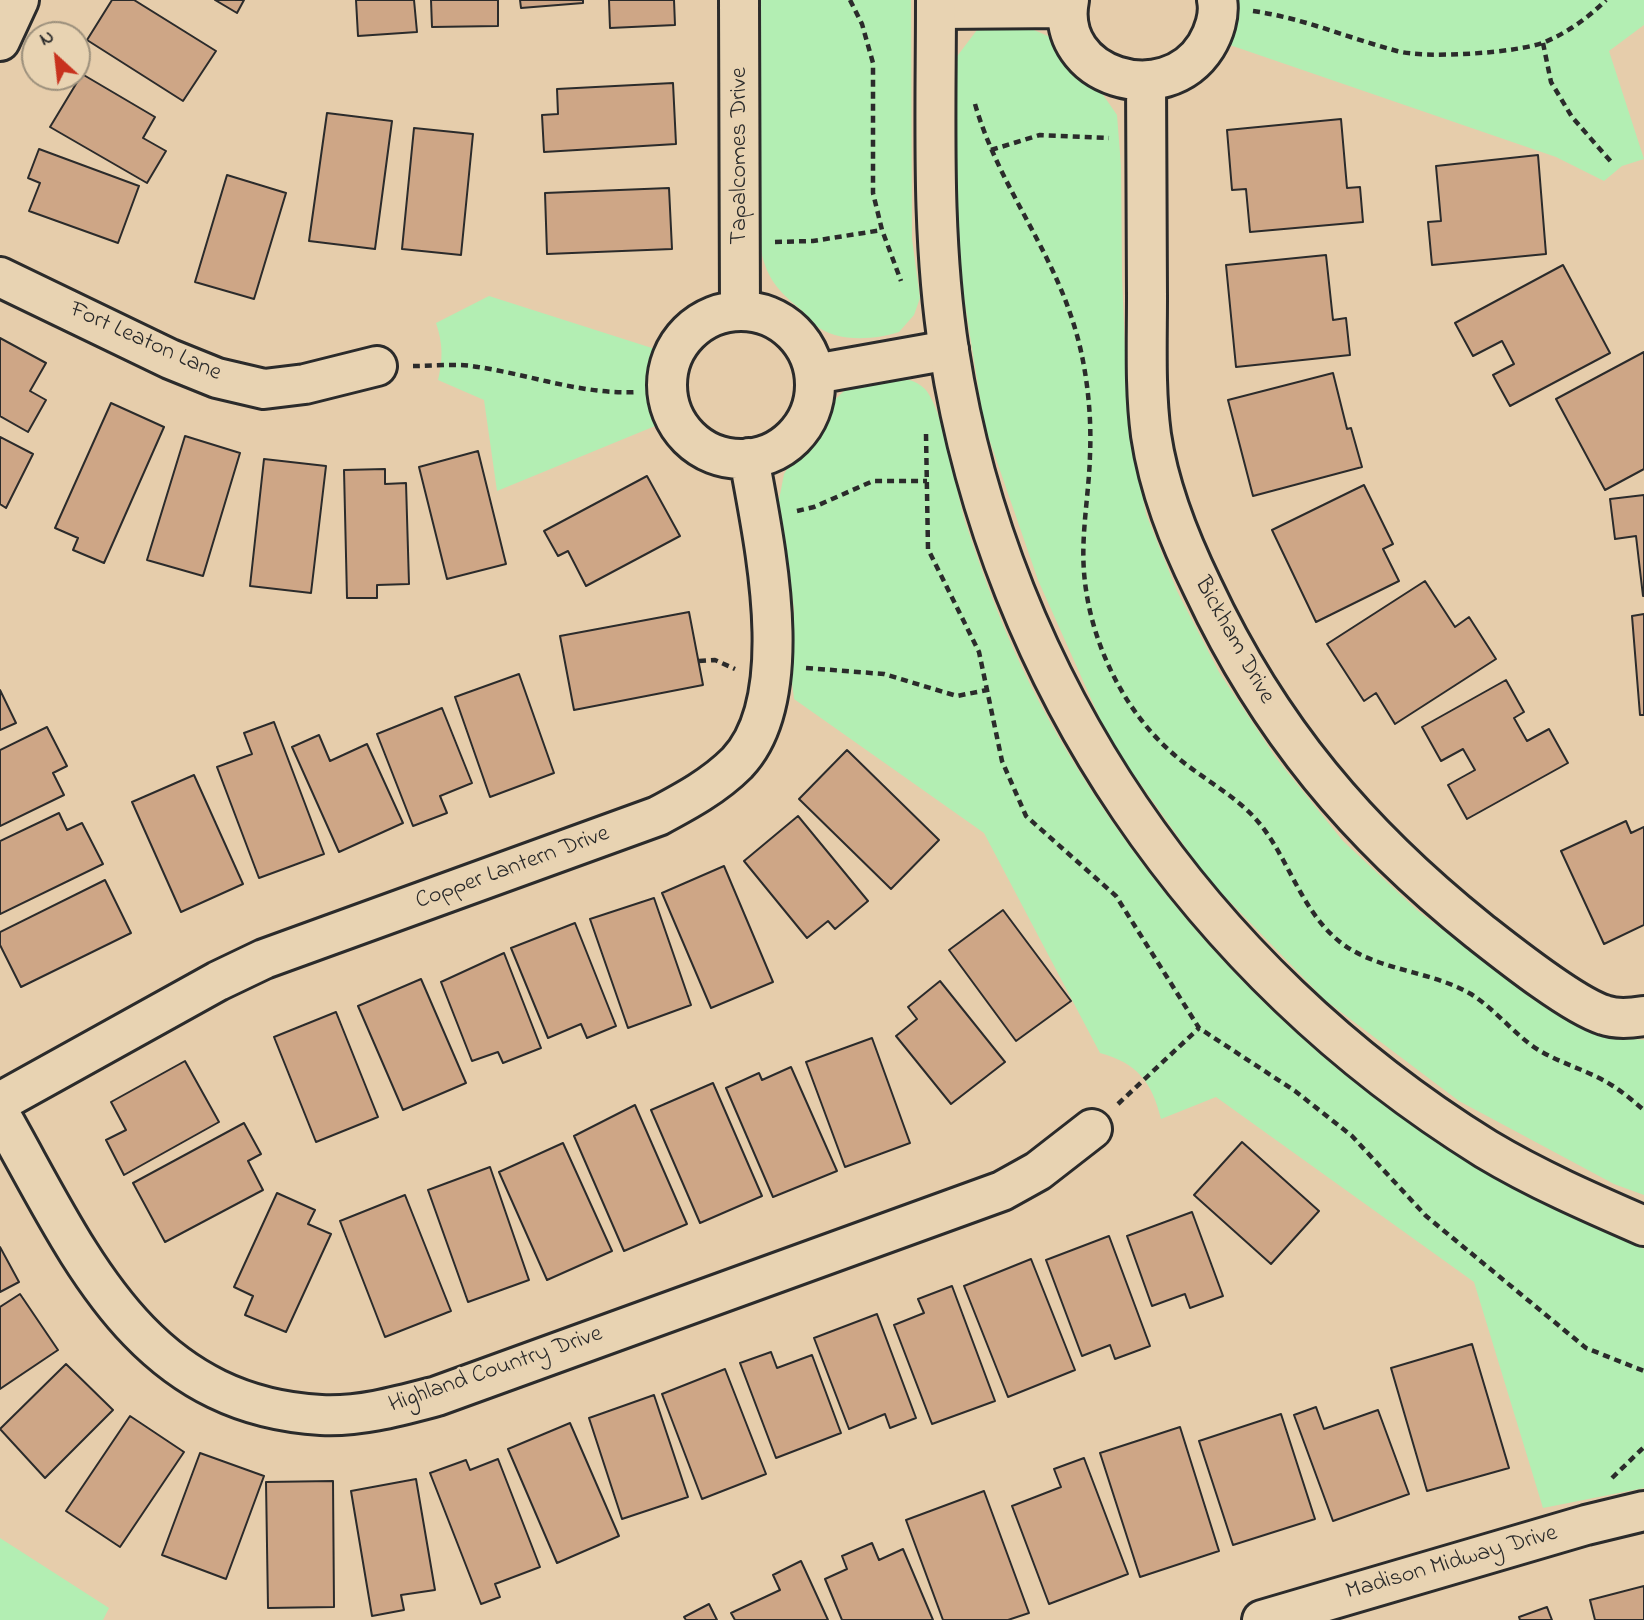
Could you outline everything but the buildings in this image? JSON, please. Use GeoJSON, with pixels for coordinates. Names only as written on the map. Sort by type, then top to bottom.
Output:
{"type":"FeatureCollection","features":[{"type":"Feature","properties":{"kind":"street"},"geometry":{"type":"LineString","coordinates":[[0,41],[19,0]]}},
{"type":"Feature","properties":{"kind":"street","name":"Tapalcomes Drive"},"geometry":{"type":"LineString","coordinates":[[739,0],[740,311]]}},
{"type":"Feature","properties":{"kind":"street"},"geometry":{"type":"LineString","coordinates":[[1230,5],[1198,58],[1175,75],[1146,83],[1123,80],[1100,70],[1083,53],[1071,32],[1069,4],[936,4],[936,225],[949,350],[970,459],[1007,571],[1053,680],[1118,792],[1183,883],[1271,982],[1382,1078],[1488,1150],[1588,1202],[1644,1226]]}},
{"type":"Feature","properties":{"kind":"street","name":"Bickham Drive"},"geometry":{"type":"LineString","coordinates":[[1146,83],[1147,372],[1151,435],[1164,495],[1180,541],[1244,668],[1281,728],[1325,783],[1433,894],[1499,946],[1573,998],[1604,1015],[1644,1016]]}},
{"type":"Feature","properties":{"kind":"street","name":"Fort Leaton Lane"},"geometry":{"type":"LineString","coordinates":[[0,278],[217,378],[264,389],[305,384],[377,366]]}},
{"type":"Feature","properties":{"kind":"street"},"geometry":{"type":"LineString","coordinates":[[730,310],[762,313],[789,327],[809,352],[815,374],[817,382],[811,413],[793,439],[767,456],[736,460],[706,452],[682,432],[668,404],[667,372],[679,343],[701,321],[730,310]]}},
{"type":"Feature","properties":{"kind":"street"},"geometry":{"type":"LineString","coordinates":[[815,374],[949,350]]}},
{"type":"Feature","properties":{"kind":"street","name":"Copper Lantern Drive"},"geometry":{"type":"LineString","coordinates":[[0,1102],[218,981],[264,959],[658,816],[691,798],[738,761],[759,724],[771,669],[774,625],[749,458]]}},
{"type":"Feature","properties":{"kind":"street","name":"Highland Country Drive"},"geometry":{"type":"LineString","coordinates":[[0,1114],[86,1266],[120,1313],[153,1348],[194,1377],[237,1397],[279,1410],[323,1416],[381,1410],[437,1396],[1002,1191],[1038,1171],[1092,1129]]}},
{"type":"Feature","properties":{"kind":"street","name":"Madison Midway Drive"},"geometry":{"type":"LineString","coordinates":[[1262,1620],[1587,1525],[1644,1511]]}},
{"type":"Feature","properties":{"kind":"path"},"geometry":{"type":"LineString","coordinates":[[850,0],[862,24],[873,63],[873,193],[882,230],[903,291]]}},
{"type":"Feature","properties":{"kind":"path"},"geometry":{"type":"LineString","coordinates":[[1230,5],[1292,16],[1400,52],[1471,54],[1543,43],[1587,19],[1606,0]]}},
{"type":"Feature","properties":{"kind":"path"},"geometry":{"type":"LineString","coordinates":[[1543,43],[1551,82],[1572,117],[1614,164]]}},
{"type":"Feature","properties":{"kind":"path"},"geometry":{"type":"LineString","coordinates":[[991,150],[1040,135],[1147,142]]}},
{"type":"Feature","properties":{"kind":"path"},"geometry":{"type":"LineString","coordinates":[[741,243],[813,241],[882,230]]}},
{"type":"Feature","properties":{"kind":"path"},"geometry":{"type":"LineString","coordinates":[[377,366],[476,366],[557,384],[617,393],[638,392]]}},
{"type":"Feature","properties":{"kind":"path"},"geometry":{"type":"LineString","coordinates":[[759,519],[814,507],[873,481],[927,481]]}},
{"type":"Feature","properties":{"kind":"path"},"geometry":{"type":"LineString","coordinates":[[699,662],[715,660],[737,670],[818,668],[884,674],[957,696],[986,690]]}},
{"type":"Feature","properties":{"kind":"path"},"geometry":{"type":"LineString","coordinates":[[1092,1129],[1199,1028]]}},
{"type":"Feature","properties":{"kind":"green space"},"geometry":{"type":"Polygon","coordinates":[[[759,0],[911,0],[912,239],[920,298],[914,315],[899,332],[879,337],[855,338],[823,330],[779,290],[767,269],[761,251],[759,0]]]}},
{"type":"Feature","properties":{"kind":"green space"},"geometry":{"type":"Polygon","coordinates":[[[1232,0],[1644,0],[1644,25],[1609,51],[1644,159],[1622,166],[1604,181],[1556,157],[1224,43],[1232,0]]]}},
{"type":"Feature","properties":{"kind":"green space"},"geometry":{"type":"Polygon","coordinates":[[[1022,25],[1048,36],[1097,86],[1117,115],[1121,166],[1128,421],[1146,514],[1177,591],[1219,672],[1276,758],[1343,841],[1417,910],[1532,999],[1598,1035],[1644,1040],[1644,1195],[1614,1184],[1459,1101],[1325,1000],[1208,879],[1110,741],[1038,580],[984,424],[958,260],[955,59],[977,30],[1022,25]]]}},
{"type":"Feature","properties":{"kind":"green space"},"geometry":{"type":"Polygon","coordinates":[[[489,296],[655,349],[649,387],[660,424],[497,491],[484,400],[438,380],[442,352],[436,323],[489,296]]]}},
{"type":"Feature","properties":{"kind":"green space"},"geometry":{"type":"Polygon","coordinates":[[[892,376],[918,383],[932,400],[944,434],[975,552],[1037,699],[1090,789],[1135,854],[1183,915],[1236,974],[1292,1029],[1352,1080],[1415,1127],[1501,1180],[1644,1249],[1644,1488],[1543,1508],[1474,1282],[1216,1097],[1161,1119],[1153,1094],[1141,1076],[1124,1062],[1100,1053],[984,833],[794,699],[791,674],[794,609],[779,500],[784,474],[826,408],[844,391],[863,382],[892,376]]]}},
{"type":"Feature","properties":{"kind":"green space"},"geometry":{"type":"Polygon","coordinates":[[[0,1538],[109,1608],[103,1620],[0,1620],[0,1538]]]}}]}
